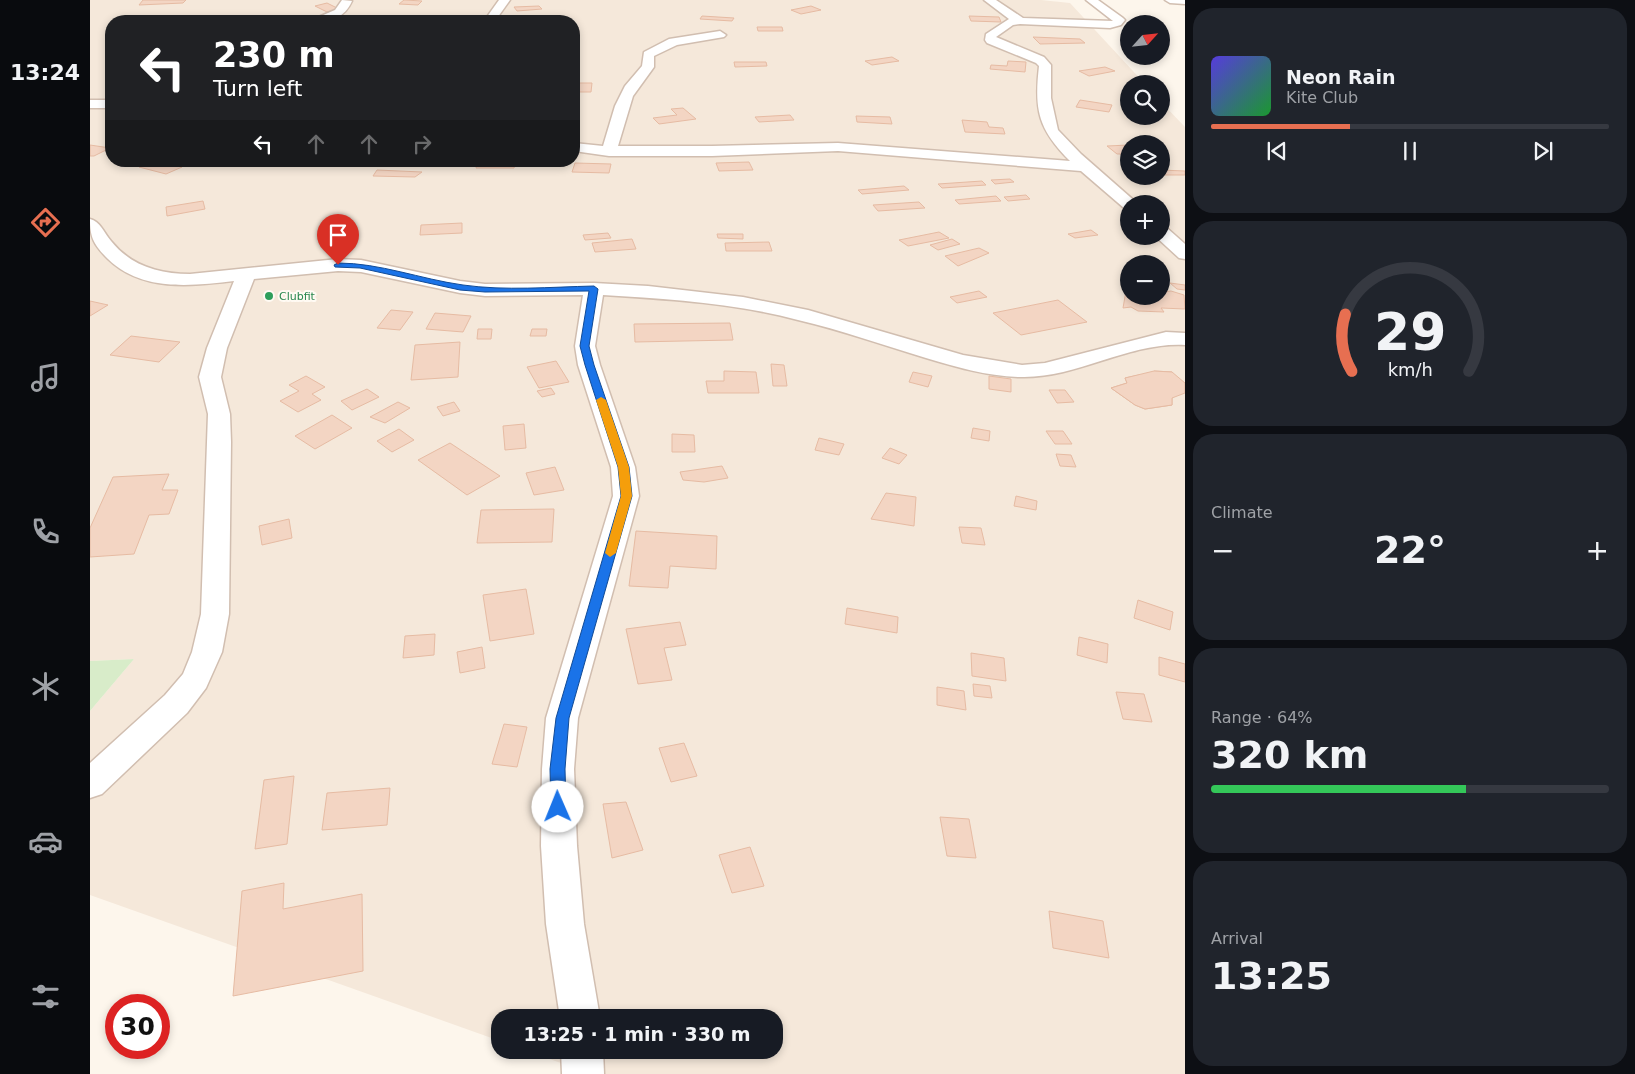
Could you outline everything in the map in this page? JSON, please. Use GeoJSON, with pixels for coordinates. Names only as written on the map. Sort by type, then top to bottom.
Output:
{"type":"FeatureCollection","features":[{"type":"Feature","properties":{"kind":"street"},"geometry":{"type":"LineString","coordinates":[[496,15],[504,0]]}},
{"type":"Feature","properties":{"kind":"street"},"geometry":{"type":"LineString","coordinates":[[989,0],[1020,21]]}},
{"type":"Feature","properties":{"kind":"street"},"geometry":{"type":"LineString","coordinates":[[1091,0],[1119,20],[1117,23],[1110,25],[1010,22],[990,36],[991,40],[1040,60],[1045,64],[1047,118],[1051,131],[1061,145],[1120,195]]}},
{"type":"Feature","properties":{"kind":"street"},"geometry":{"type":"LineString","coordinates":[[1170,0],[1185,1]]}},
{"type":"Feature","properties":{"kind":"street"},"geometry":{"type":"LineString","coordinates":[[334,15],[344,9],[347,1]]}},
{"type":"Feature","properties":{"kind":"street"},"geometry":{"type":"LineString","coordinates":[[609,151],[624,97],[648,67],[648,55],[662,45],[678,40],[720,35]]}},
{"type":"Feature","properties":{"kind":"street"},"geometry":{"type":"LineString","coordinates":[[90,104],[105,104]]}},
{"type":"Feature","properties":{"kind":"street"},"geometry":{"type":"LineString","coordinates":[[580,148],[609,151],[712,151],[838,146],[1088,167]]}},
{"type":"Feature","properties":{"kind":"street"},"geometry":{"type":"LineString","coordinates":[[90,224],[111,253],[128,266],[148,276],[175,281],[338,265],[360,266],[460,287],[485,290],[594,289],[657,293],[772,308],[801,314],[959,361],[992,368],[1022,371],[1046,368],[1145,342],[1166,338],[1185,338]]}},
{"type":"Feature","properties":{"kind":"street"},"geometry":{"type":"LineString","coordinates":[[1170,240],[1185,254]]}},
{"type":"Feature","properties":{"kind":"street"},"geometry":{"type":"LineString","coordinates":[[90,784],[176,704],[196,680],[207,652],[215,614],[219,452],[219,414],[210,377],[217,348],[246,275]]}},
{"type":"Feature","properties":{"kind":"street"},"geometry":{"type":"LineString","coordinates":[[579,1009],[565,924],[559,846],[558,769],[562,718],[626,496],[623,467],[589,365],[585,346],[594,289]]}},
{"type":"Feature","properties":{"kind":"street"},"geometry":{"type":"LineString","coordinates":[[582,1059],[583,1074]]}},
{"type":"Feature","properties":{"kind":"shaded area"},"geometry":{"type":"Polygon","coordinates":[[[90,0],[1041,0],[1070,3],[1120,57],[1120,65],[1127,65],[1137,75],[1120,75],[1120,125],[1170,125],[1170,111],[1185,127],[1185,1074],[592,1074],[550,1059],[783,1059],[783,1009],[491,1009],[491,1038],[90,895],[90,711],[134,659],[90,661],[90,0]]]}},
{"type":"Feature","properties":{"kind":"green space"},"geometry":{"type":"Polygon","coordinates":[[[134,659],[90,711],[90,661],[134,659]]]}},
{"type":"Feature","properties":{"kind":"building"},"geometry":{"type":"Polygon","coordinates":[[[143,0],[186,0],[183,3],[139,5],[143,0]]]}},
{"type":"Feature","properties":{"kind":"building"},"geometry":{"type":"Polygon","coordinates":[[[404,0],[422,1],[418,5],[399,4],[404,0]]]}},
{"type":"Feature","properties":{"kind":"building"},"geometry":{"type":"Polygon","coordinates":[[[327,3],[339,9],[327,12],[315,6],[327,3]]]}},
{"type":"Feature","properties":{"kind":"building"},"geometry":{"type":"Polygon","coordinates":[[[539,6],[542,9],[517,11],[514,7],[539,6]]]}},
{"type":"Feature","properties":{"kind":"building"},"geometry":{"type":"Polygon","coordinates":[[[811,6],[821,10],[801,14],[791,10],[811,6]]]}},
{"type":"Feature","properties":{"kind":"building"},"geometry":{"type":"Polygon","coordinates":[[[702,16],[734,18],[732,21],[700,19],[702,16]]]}},
{"type":"Feature","properties":{"kind":"building"},"geometry":{"type":"Polygon","coordinates":[[[969,16],[999,17],[1001,22],[971,21],[969,16]]]}},
{"type":"Feature","properties":{"kind":"building"},"geometry":{"type":"Polygon","coordinates":[[[757,27],[782,27],[783,31],[758,31],[757,27]]]}},
{"type":"Feature","properties":{"kind":"building"},"geometry":{"type":"Polygon","coordinates":[[[1033,37],[1080,39],[1085,43],[1040,44],[1033,37]]]}},
{"type":"Feature","properties":{"kind":"building"},"geometry":{"type":"Polygon","coordinates":[[[892,57],[899,61],[872,65],[865,61],[892,57]]]}},
{"type":"Feature","properties":{"kind":"building"},"geometry":{"type":"Polygon","coordinates":[[[1008,61],[1026,62],[1025,72],[990,69],[991,65],[1007,66],[1008,61]]]}},
{"type":"Feature","properties":{"kind":"building"},"geometry":{"type":"Polygon","coordinates":[[[734,62],[766,62],[767,66],[735,67],[734,62]]]}},
{"type":"Feature","properties":{"kind":"building"},"geometry":{"type":"Polygon","coordinates":[[[1105,67],[1115,71],[1089,76],[1079,71],[1105,67]]]}},
{"type":"Feature","properties":{"kind":"building"},"geometry":{"type":"Polygon","coordinates":[[[580,83],[592,83],[591,92],[580,92],[580,83]]]}},
{"type":"Feature","properties":{"kind":"building"},"geometry":{"type":"Polygon","coordinates":[[[1080,100],[1112,105],[1109,112],[1076,107],[1080,100]]]}},
{"type":"Feature","properties":{"kind":"building"},"geometry":{"type":"Polygon","coordinates":[[[683,108],[696,119],[659,124],[653,118],[677,115],[671,109],[683,108]]]}},
{"type":"Feature","properties":{"kind":"building"},"geometry":{"type":"Polygon","coordinates":[[[790,115],[794,120],[759,122],[755,117],[790,115]]]}},
{"type":"Feature","properties":{"kind":"building"},"geometry":{"type":"Polygon","coordinates":[[[856,116],[890,117],[892,124],[857,122],[856,116]]]}},
{"type":"Feature","properties":{"kind":"building"},"geometry":{"type":"Polygon","coordinates":[[[962,120],[987,122],[989,127],[1003,128],[1005,134],[965,132],[962,120]]]}},
{"type":"Feature","properties":{"kind":"building"},"geometry":{"type":"Polygon","coordinates":[[[90,145],[105,147],[105,150],[90,156],[90,145]]]}},
{"type":"Feature","properties":{"kind":"building"},"geometry":{"type":"Polygon","coordinates":[[[1120,145],[1120,154],[1117,154],[1107,146],[1120,145]]]}},
{"type":"Feature","properties":{"kind":"building"},"geometry":{"type":"Polygon","coordinates":[[[749,162],[753,170],[719,171],[716,163],[749,162]]]}},
{"type":"Feature","properties":{"kind":"building"},"geometry":{"type":"Polygon","coordinates":[[[580,163],[611,164],[609,173],[572,172],[574,167],[580,167],[580,163]]]}},
{"type":"Feature","properties":{"kind":"building"},"geometry":{"type":"Polygon","coordinates":[[[139,167],[182,167],[166,174],[139,167]]]}},
{"type":"Feature","properties":{"kind":"building"},"geometry":{"type":"Polygon","coordinates":[[[476,167],[514,167],[514,168],[476,167]]]}},
{"type":"Feature","properties":{"kind":"building"},"geometry":{"type":"Polygon","coordinates":[[[377,170],[422,172],[415,177],[373,176],[377,170]]]}},
{"type":"Feature","properties":{"kind":"building"},"geometry":{"type":"Polygon","coordinates":[[[1170,170],[1185,171],[1185,175],[1170,175],[1170,170]]]}},
{"type":"Feature","properties":{"kind":"building"},"geometry":{"type":"Polygon","coordinates":[[[1010,179],[1014,182],[995,184],[991,180],[1010,179]]]}},
{"type":"Feature","properties":{"kind":"building"},"geometry":{"type":"Polygon","coordinates":[[[982,181],[986,185],[942,188],[938,184],[982,181]]]}},
{"type":"Feature","properties":{"kind":"building"},"geometry":{"type":"Polygon","coordinates":[[[904,186],[909,190],[862,194],[858,190],[904,186]]]}},
{"type":"Feature","properties":{"kind":"building"},"geometry":{"type":"Polygon","coordinates":[[[1026,195],[1030,199],[1008,201],[1004,197],[1026,195]]]}},
{"type":"Feature","properties":{"kind":"building"},"geometry":{"type":"Polygon","coordinates":[[[996,196],[1001,201],[959,204],[955,200],[996,196]]]}},
{"type":"Feature","properties":{"kind":"building"},"geometry":{"type":"Polygon","coordinates":[[[203,201],[205,209],[167,216],[166,207],[203,201]]]}},
{"type":"Feature","properties":{"kind":"building"},"geometry":{"type":"Polygon","coordinates":[[[919,202],[925,208],[878,211],[873,205],[919,202]]]}},
{"type":"Feature","properties":{"kind":"building"},"geometry":{"type":"Polygon","coordinates":[[[462,223],[462,233],[420,235],[421,225],[462,223]]]}},
{"type":"Feature","properties":{"kind":"building"},"geometry":{"type":"Polygon","coordinates":[[[1091,230],[1098,235],[1075,238],[1068,234],[1091,230]]]}},
{"type":"Feature","properties":{"kind":"building"},"geometry":{"type":"Polygon","coordinates":[[[939,232],[949,238],[908,246],[899,240],[939,232]]]}},
{"type":"Feature","properties":{"kind":"building"},"geometry":{"type":"Polygon","coordinates":[[[608,233],[611,238],[585,240],[583,235],[608,233]]]}},
{"type":"Feature","properties":{"kind":"building"},"geometry":{"type":"Polygon","coordinates":[[[717,234],[743,234],[743,239],[718,238],[717,234]]]}},
{"type":"Feature","properties":{"kind":"building"},"geometry":{"type":"Polygon","coordinates":[[[632,239],[636,249],[595,252],[592,243],[632,239]]]}},
{"type":"Feature","properties":{"kind":"building"},"geometry":{"type":"Polygon","coordinates":[[[952,239],[960,244],[938,250],[930,245],[952,239]]]}},
{"type":"Feature","properties":{"kind":"building"},"geometry":{"type":"Polygon","coordinates":[[[769,242],[772,251],[726,251],[725,243],[769,242]]]}},
{"type":"Feature","properties":{"kind":"building"},"geometry":{"type":"Polygon","coordinates":[[[979,248],[989,253],[958,266],[945,256],[979,248]]]}},
{"type":"Feature","properties":{"kind":"building"},"geometry":{"type":"Polygon","coordinates":[[[1170,283],[1185,285],[1185,290],[1177,289],[1170,283]]]}},
{"type":"Feature","properties":{"kind":"building"},"geometry":{"type":"Polygon","coordinates":[[[979,291],[987,297],[957,303],[950,297],[979,291]]]}},
{"type":"Feature","properties":{"kind":"building"},"geometry":{"type":"Polygon","coordinates":[[[1170,291],[1184,295],[1185,309],[1161,308],[1164,312],[1138,311],[1131,307],[1123,308],[1124,305],[1170,305],[1170,291]]]}},
{"type":"Feature","properties":{"kind":"building"},"geometry":{"type":"Polygon","coordinates":[[[1058,300],[1087,322],[1021,335],[993,313],[1058,300]]]}},
{"type":"Feature","properties":{"kind":"building"},"geometry":{"type":"Polygon","coordinates":[[[90,301],[108,305],[90,316],[90,301]]]}},
{"type":"Feature","properties":{"kind":"building"},"geometry":{"type":"Polygon","coordinates":[[[391,310],[413,312],[400,330],[377,328],[391,310]]]}},
{"type":"Feature","properties":{"kind":"building"},"geometry":{"type":"Polygon","coordinates":[[[435,313],[471,316],[463,332],[426,329],[435,313]]]}},
{"type":"Feature","properties":{"kind":"building"},"geometry":{"type":"Polygon","coordinates":[[[730,323],[733,340],[635,342],[634,324],[730,323]]]}},
{"type":"Feature","properties":{"kind":"building"},"geometry":{"type":"Polygon","coordinates":[[[478,329],[492,329],[491,339],[477,339],[478,329]]]}},
{"type":"Feature","properties":{"kind":"building"},"geometry":{"type":"Polygon","coordinates":[[[532,329],[547,329],[546,336],[530,336],[532,329]]]}},
{"type":"Feature","properties":{"kind":"building"},"geometry":{"type":"Polygon","coordinates":[[[131,336],[180,342],[159,362],[110,355],[131,336]]]}},
{"type":"Feature","properties":{"kind":"building"},"geometry":{"type":"Polygon","coordinates":[[[460,342],[458,377],[411,380],[415,345],[460,342]]]}},
{"type":"Feature","properties":{"kind":"building"},"geometry":{"type":"Polygon","coordinates":[[[556,361],[569,382],[539,388],[527,367],[556,361]]]}},
{"type":"Feature","properties":{"kind":"building"},"geometry":{"type":"Polygon","coordinates":[[[771,364],[784,365],[787,386],[773,386],[771,364]]]}},
{"type":"Feature","properties":{"kind":"building"},"geometry":{"type":"Polygon","coordinates":[[[724,371],[756,372],[759,393],[708,393],[706,381],[724,381],[724,371]]]}},
{"type":"Feature","properties":{"kind":"building"},"geometry":{"type":"Polygon","coordinates":[[[1154,371],[1172,372],[1172,405],[1145,409],[1135,405],[1111,388],[1127,383],[1125,378],[1139,375],[1150,378],[1154,371]]]}},
{"type":"Feature","properties":{"kind":"building"},"geometry":{"type":"Polygon","coordinates":[[[1154,371],[1172,372],[1185,383],[1185,393],[1172,398],[1172,405],[1145,409],[1135,405],[1111,388],[1127,383],[1125,378],[1154,371]]]}},
{"type":"Feature","properties":{"kind":"building"},"geometry":{"type":"Polygon","coordinates":[[[913,372],[932,376],[928,387],[909,382],[913,372]]]}},
{"type":"Feature","properties":{"kind":"building"},"geometry":{"type":"Polygon","coordinates":[[[306,376],[325,387],[312,394],[321,400],[298,412],[280,401],[299,391],[289,385],[306,376]]]}},
{"type":"Feature","properties":{"kind":"building"},"geometry":{"type":"Polygon","coordinates":[[[989,376],[1011,379],[1011,392],[989,389],[989,376]]]}},
{"type":"Feature","properties":{"kind":"building"},"geometry":{"type":"Polygon","coordinates":[[[551,388],[555,394],[542,397],[537,391],[551,388]]]}},
{"type":"Feature","properties":{"kind":"building"},"geometry":{"type":"Polygon","coordinates":[[[367,389],[379,397],[352,410],[341,401],[367,389]]]}},
{"type":"Feature","properties":{"kind":"building"},"geometry":{"type":"Polygon","coordinates":[[[1049,390],[1065,390],[1074,402],[1057,403],[1049,390]]]}},
{"type":"Feature","properties":{"kind":"building"},"geometry":{"type":"Polygon","coordinates":[[[398,402],[410,408],[385,423],[370,417],[398,402]]]}},
{"type":"Feature","properties":{"kind":"building"},"geometry":{"type":"Polygon","coordinates":[[[454,402],[460,411],[443,416],[437,407],[454,402]]]}},
{"type":"Feature","properties":{"kind":"building"},"geometry":{"type":"Polygon","coordinates":[[[332,415],[352,428],[315,449],[295,436],[332,415]]]}},
{"type":"Feature","properties":{"kind":"building"},"geometry":{"type":"Polygon","coordinates":[[[524,424],[526,448],[505,450],[503,426],[524,424]]]}},
{"type":"Feature","properties":{"kind":"building"},"geometry":{"type":"Polygon","coordinates":[[[973,428],[990,431],[989,441],[971,438],[973,428]]]}},
{"type":"Feature","properties":{"kind":"building"},"geometry":{"type":"Polygon","coordinates":[[[399,429],[414,440],[392,452],[377,441],[399,429]]]}},
{"type":"Feature","properties":{"kind":"building"},"geometry":{"type":"Polygon","coordinates":[[[1046,431],[1063,431],[1072,444],[1055,444],[1046,431]]]}},
{"type":"Feature","properties":{"kind":"building"},"geometry":{"type":"Polygon","coordinates":[[[672,434],[694,435],[695,452],[672,452],[672,434]]]}},
{"type":"Feature","properties":{"kind":"building"},"geometry":{"type":"Polygon","coordinates":[[[819,438],[844,444],[839,455],[815,450],[819,438]]]}},
{"type":"Feature","properties":{"kind":"building"},"geometry":{"type":"Polygon","coordinates":[[[450,443],[500,476],[467,495],[418,460],[450,443]]]}},
{"type":"Feature","properties":{"kind":"building"},"geometry":{"type":"Polygon","coordinates":[[[890,448],[907,455],[899,464],[882,458],[890,448]]]}},
{"type":"Feature","properties":{"kind":"building"},"geometry":{"type":"Polygon","coordinates":[[[1056,454],[1071,455],[1076,467],[1060,466],[1056,454]]]}},
{"type":"Feature","properties":{"kind":"building"},"geometry":{"type":"Polygon","coordinates":[[[722,466],[728,478],[704,482],[683,480],[680,472],[722,466]]]}},
{"type":"Feature","properties":{"kind":"building"},"geometry":{"type":"Polygon","coordinates":[[[555,467],[564,490],[534,495],[526,473],[555,467]]]}},
{"type":"Feature","properties":{"kind":"building"},"geometry":{"type":"Polygon","coordinates":[[[169,474],[162,490],[178,490],[169,514],[149,515],[134,554],[90,557],[90,528],[113,477],[169,474]]]}},
{"type":"Feature","properties":{"kind":"building"},"geometry":{"type":"Polygon","coordinates":[[[886,493],[916,497],[914,526],[871,519],[886,493]]]}},
{"type":"Feature","properties":{"kind":"building"},"geometry":{"type":"Polygon","coordinates":[[[1016,496],[1037,501],[1036,510],[1014,506],[1016,496]]]}},
{"type":"Feature","properties":{"kind":"building"},"geometry":{"type":"Polygon","coordinates":[[[554,509],[552,542],[477,543],[481,510],[554,509]]]}},
{"type":"Feature","properties":{"kind":"building"},"geometry":{"type":"Polygon","coordinates":[[[289,519],[292,538],[262,545],[259,526],[289,519]]]}},
{"type":"Feature","properties":{"kind":"building"},"geometry":{"type":"Polygon","coordinates":[[[959,527],[981,528],[985,545],[962,543],[959,527]]]}},
{"type":"Feature","properties":{"kind":"building"},"geometry":{"type":"Polygon","coordinates":[[[636,531],[717,536],[716,569],[670,566],[668,588],[629,586],[636,531]]]}},
{"type":"Feature","properties":{"kind":"building"},"geometry":{"type":"Polygon","coordinates":[[[526,589],[534,634],[490,641],[483,595],[526,589]]]}},
{"type":"Feature","properties":{"kind":"building"},"geometry":{"type":"Polygon","coordinates":[[[1138,600],[1173,612],[1170,630],[1134,618],[1138,600]]]}},
{"type":"Feature","properties":{"kind":"building"},"geometry":{"type":"Polygon","coordinates":[[[847,608],[898,617],[897,633],[845,624],[847,608]]]}},
{"type":"Feature","properties":{"kind":"building"},"geometry":{"type":"Polygon","coordinates":[[[680,622],[686,645],[664,648],[672,680],[638,684],[626,629],[680,622]]]}},
{"type":"Feature","properties":{"kind":"building"},"geometry":{"type":"Polygon","coordinates":[[[435,634],[434,655],[403,658],[405,636],[435,634]]]}},
{"type":"Feature","properties":{"kind":"building"},"geometry":{"type":"Polygon","coordinates":[[[1079,637],[1108,644],[1107,663],[1077,655],[1079,637]]]}},
{"type":"Feature","properties":{"kind":"building"},"geometry":{"type":"Polygon","coordinates":[[[482,647],[485,668],[460,673],[457,652],[482,647]]]}},
{"type":"Feature","properties":{"kind":"building"},"geometry":{"type":"Polygon","coordinates":[[[971,653],[1004,658],[1006,681],[972,676],[971,653]]]}},
{"type":"Feature","properties":{"kind":"building"},"geometry":{"type":"Polygon","coordinates":[[[1159,657],[1185,664],[1185,682],[1159,675],[1159,657]]]}},
{"type":"Feature","properties":{"kind":"building"},"geometry":{"type":"Polygon","coordinates":[[[973,684],[990,686],[992,698],[974,696],[973,684]]]}},
{"type":"Feature","properties":{"kind":"building"},"geometry":{"type":"Polygon","coordinates":[[[937,687],[964,691],[966,710],[937,705],[937,687]]]}},
{"type":"Feature","properties":{"kind":"building"},"geometry":{"type":"Polygon","coordinates":[[[1116,692],[1144,694],[1152,722],[1123,719],[1116,692]]]}},
{"type":"Feature","properties":{"kind":"building"},"geometry":{"type":"Polygon","coordinates":[[[504,724],[527,727],[517,767],[492,764],[504,724]]]}},
{"type":"Feature","properties":{"kind":"building"},"geometry":{"type":"Polygon","coordinates":[[[684,743],[697,776],[671,782],[659,748],[684,743]]]}},
{"type":"Feature","properties":{"kind":"building"},"geometry":{"type":"Polygon","coordinates":[[[294,776],[287,844],[255,849],[264,780],[294,776]]]}},
{"type":"Feature","properties":{"kind":"building"},"geometry":{"type":"Polygon","coordinates":[[[390,788],[387,825],[322,830],[327,793],[390,788]]]}},
{"type":"Feature","properties":{"kind":"building"},"geometry":{"type":"Polygon","coordinates":[[[626,802],[643,850],[612,858],[603,804],[626,802]]]}},
{"type":"Feature","properties":{"kind":"building"},"geometry":{"type":"Polygon","coordinates":[[[940,817],[969,819],[976,858],[947,856],[940,817]]]}},
{"type":"Feature","properties":{"kind":"building"},"geometry":{"type":"Polygon","coordinates":[[[750,847],[764,886],[732,893],[719,855],[750,847]]]}},
{"type":"Feature","properties":{"kind":"building"},"geometry":{"type":"Polygon","coordinates":[[[284,883],[283,909],[362,894],[363,971],[233,996],[242,891],[284,883]]]}},
{"type":"Feature","properties":{"kind":"building"},"geometry":{"type":"Polygon","coordinates":[[[1049,911],[1103,921],[1109,958],[1053,948],[1049,911]]]}},
{"type":"Feature","properties":{"kind":"slow traffic"},"geometry":{"type":"LineString","coordinates":[[601,400],[623,467],[626,496],[610,553]]}},
{"type":"Feature","properties":{"kind":"place","name":"Clubfit"},"geometry":{"type":"Point","coordinates":[269,296]}},
{"type":"Feature","properties":{"kind":"route"},"geometry":{"type":"LineString","coordinates":[[338,265],[360,266],[460,287],[485,290],[594,289],[585,346],[589,365],[623,467],[626,496],[562,718],[558,769],[558,807]]}}]}
